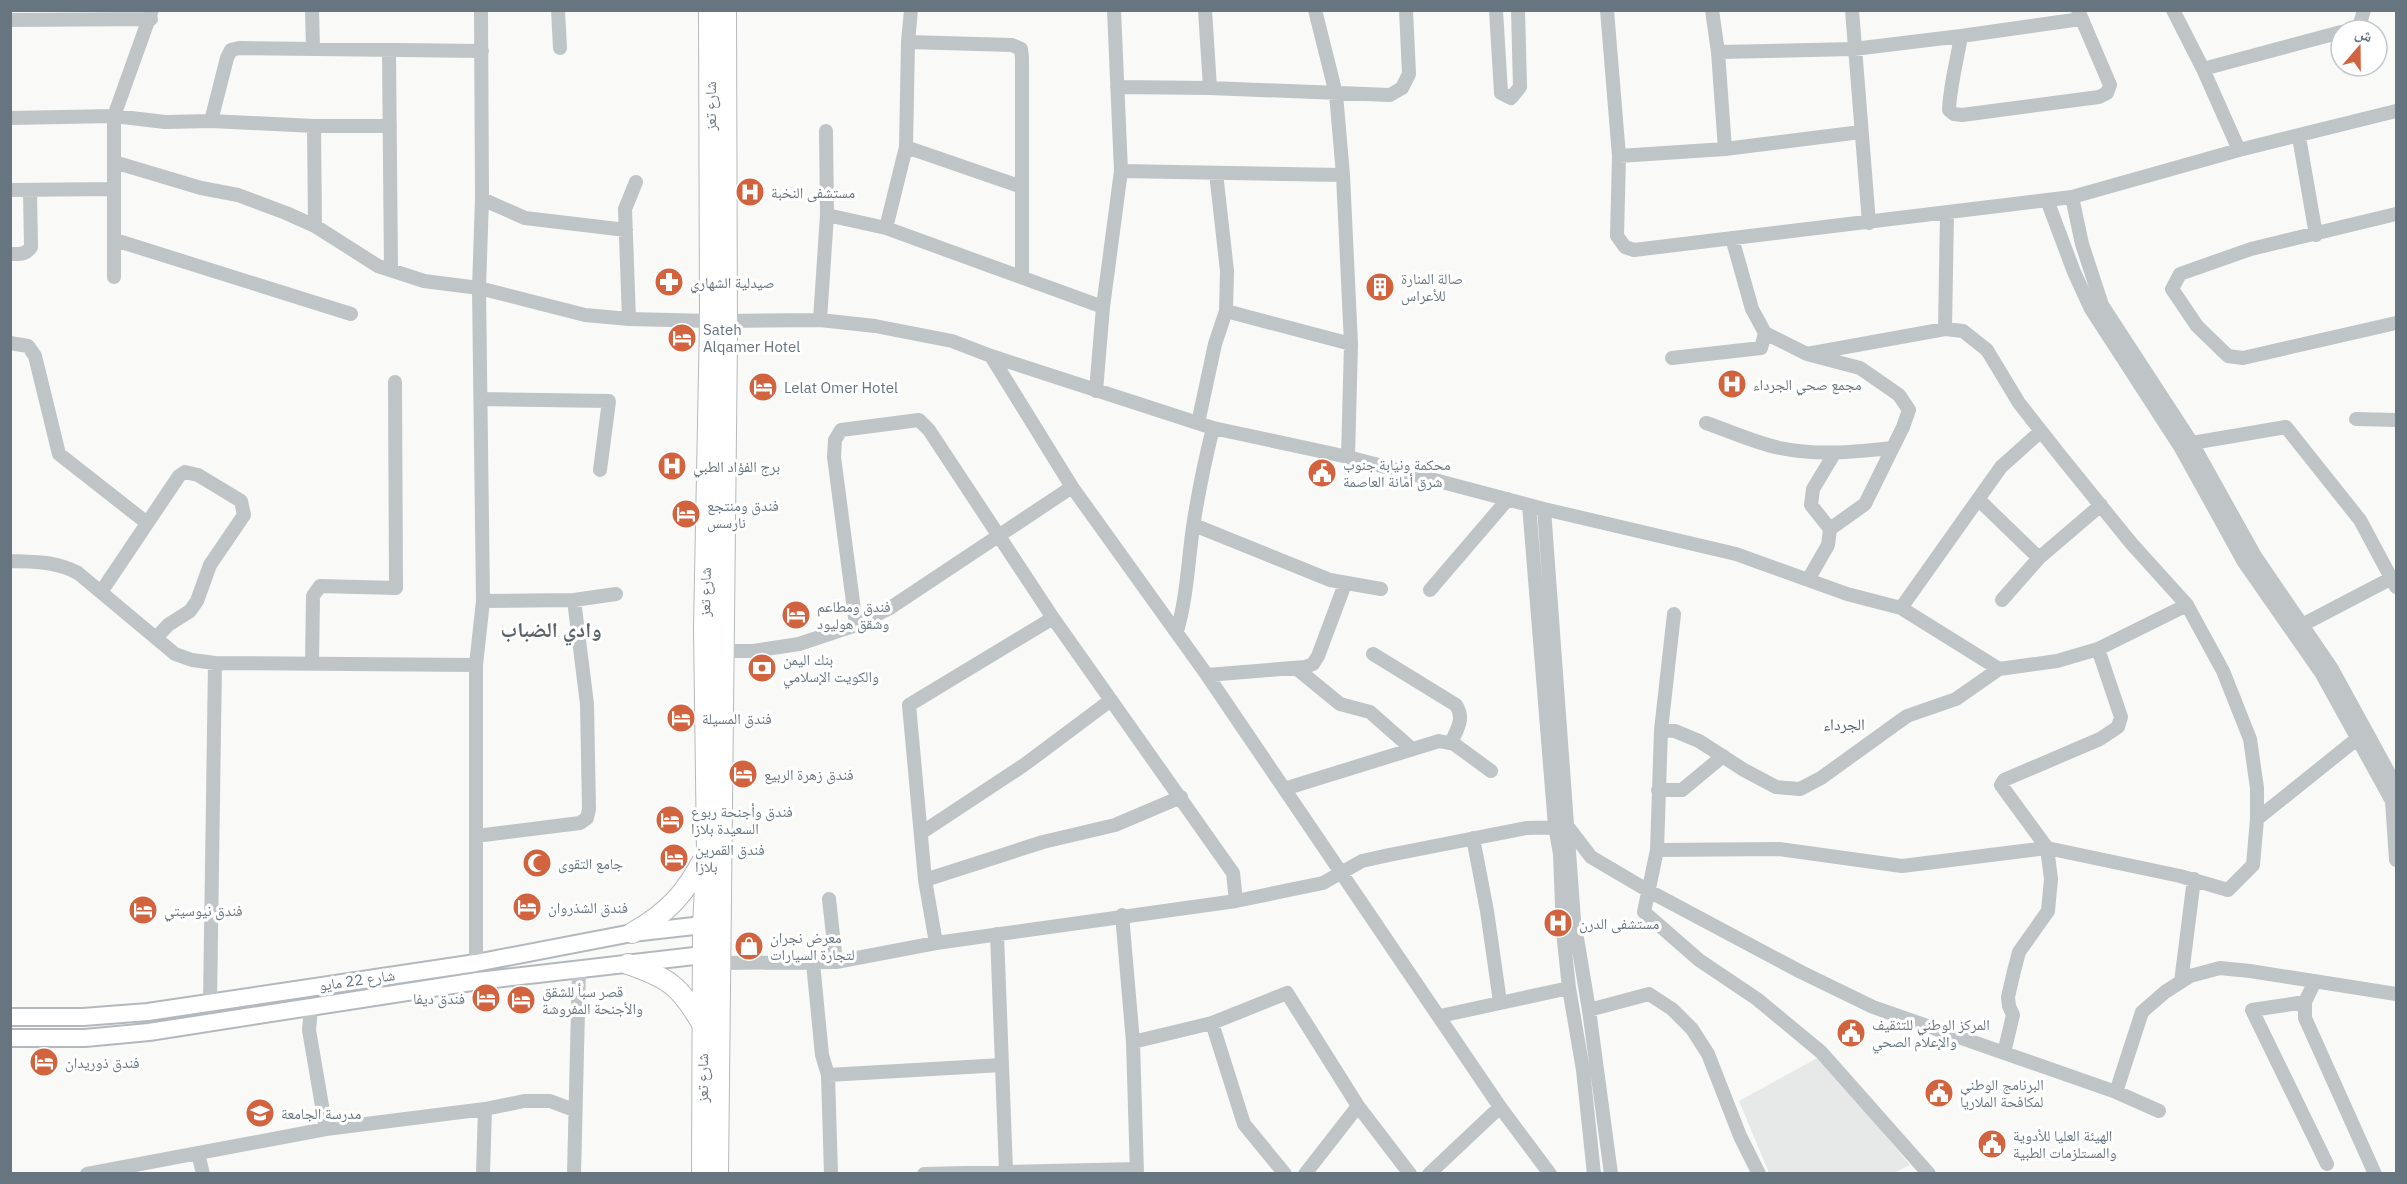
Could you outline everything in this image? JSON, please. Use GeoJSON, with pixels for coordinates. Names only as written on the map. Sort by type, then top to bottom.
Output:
{"type":"FeatureCollection","features":[{"type":"Feature","properties":{"kind":"highway","name":"شارع تعز"},"geometry":{"type":"LineString","coordinates":[[709,10],[718,321]]}},
{"type":"Feature","properties":{"kind":"highway","name":"شارع تعز"},"geometry":{"type":"LineString","coordinates":[[702,1173],[702,1024],[711,959],[702,926],[707,851],[714,628],[718,321],[726,10]]}},
{"type":"Feature","properties":{"kind":"highway","name":"شارع تعز"},"geometry":{"type":"LineString","coordinates":[[714,628],[724,651],[711,959],[718,1173]]}},
{"type":"Feature","properties":{"kind":"highway"},"geometry":{"type":"LineString","coordinates":[[632,933],[656,920],[680,898],[707,851]]}},
{"type":"Feature","properties":{"kind":"highway"},"geometry":{"type":"LineString","coordinates":[[628,964],[658,975],[680,989],[702,1024]]}},
{"type":"Feature","properties":{"kind":"main road","name":"شارع 22 مايو"},"geometry":{"type":"LineString","coordinates":[[10,1017],[83,1017],[148,1012],[476,963],[632,933],[702,926]]}},
{"type":"Feature","properties":{"kind":"main road","name":"شارع 22 مايو"},"geometry":{"type":"LineString","coordinates":[[10,1038],[85,1038],[149,1032],[478,981],[628,964],[711,959]]}},
{"type":"Feature","properties":{"kind":"main road"},"geometry":{"type":"LineString","coordinates":[[476,963],[478,981]]}},
{"type":"Feature","properties":{"kind":"main road"},"geometry":{"type":"LineString","coordinates":[[307,988],[311,1008]]}},
{"type":"Feature","properties":{"kind":"street"},"geometry":{"type":"LineString","coordinates":[[312,10],[313,48]]}},
{"type":"Feature","properties":{"kind":"street"},"geometry":{"type":"LineString","coordinates":[[476,963],[476,665],[483,601],[479,288],[482,199],[481,10]]}},
{"type":"Feature","properties":{"kind":"street"},"geometry":{"type":"LineString","coordinates":[[558,10],[560,48]]}},
{"type":"Feature","properties":{"kind":"street"},"geometry":{"type":"LineString","coordinates":[[886,228],[906,147],[908,42],[911,10]]}},
{"type":"Feature","properties":{"kind":"street"},"geometry":{"type":"LineString","coordinates":[[1096,391],[1103,307],[1121,171],[1114,10]]}},
{"type":"Feature","properties":{"kind":"street"},"geometry":{"type":"LineString","coordinates":[[1205,10],[1210,88]]}},
{"type":"Feature","properties":{"kind":"street"},"geometry":{"type":"LineString","coordinates":[[1314,10],[1335,94],[1343,175],[1351,344],[1348,457]]}},
{"type":"Feature","properties":{"kind":"street"},"geometry":{"type":"LineString","coordinates":[[1117,87],[1390,95],[1402,88],[1408,74],[1406,10]]}},
{"type":"Feature","properties":{"kind":"street"},"geometry":{"type":"LineString","coordinates":[[1496,10],[1501,93],[1511,98],[1520,87],[1518,10]]}},
{"type":"Feature","properties":{"kind":"street"},"geometry":{"type":"LineString","coordinates":[[1607,10],[1619,156],[1617,236],[1625,247],[1634,250],[1869,223],[2072,196],[2239,150],[2397,111]]}},
{"type":"Feature","properties":{"kind":"street"},"geometry":{"type":"LineString","coordinates":[[1712,10],[1718,52],[1725,149]]}},
{"type":"Feature","properties":{"kind":"street"},"geometry":{"type":"LineString","coordinates":[[1852,10],[1869,223]]}},
{"type":"Feature","properties":{"kind":"street"},"geometry":{"type":"LineString","coordinates":[[2173,10],[2204,69],[2239,150]]}},
{"type":"Feature","properties":{"kind":"street"},"geometry":{"type":"LineString","coordinates":[[10,20],[78,15],[151,14],[114,116],[114,277]]}},
{"type":"Feature","properties":{"kind":"street"},"geometry":{"type":"LineString","coordinates":[[1718,52],[1854,49],[1961,36],[2079,15],[2110,86],[2107,93],[2099,97],[1962,115],[1954,114],[1949,110],[1950,89],[1955,75],[1961,36]]}},
{"type":"Feature","properties":{"kind":"street"},"geometry":{"type":"LineString","coordinates":[[2204,69],[2329,35]]}},
{"type":"Feature","properties":{"kind":"street"},"geometry":{"type":"LineString","coordinates":[[908,42],[1012,45],[1020,49],[1022,58],[1022,277]]}},
{"type":"Feature","properties":{"kind":"street"},"geometry":{"type":"LineString","coordinates":[[211,121],[231,50],[239,48],[313,48],[482,51]]}},
{"type":"Feature","properties":{"kind":"street"},"geometry":{"type":"LineString","coordinates":[[389,51],[391,270]]}},
{"type":"Feature","properties":{"kind":"street"},"geometry":{"type":"LineString","coordinates":[[10,118],[114,116],[165,122],[211,121],[314,126],[390,126]]}},
{"type":"Feature","properties":{"kind":"street"},"geometry":{"type":"LineString","coordinates":[[314,126],[315,226]]}},
{"type":"Feature","properties":{"kind":"street"},"geometry":{"type":"LineString","coordinates":[[820,320],[827,215],[826,131]]}},
{"type":"Feature","properties":{"kind":"street"},"geometry":{"type":"LineString","coordinates":[[1619,156],[1725,149],[1861,132]]}},
{"type":"Feature","properties":{"kind":"street"},"geometry":{"type":"LineString","coordinates":[[2298,137],[2316,235]]}},
{"type":"Feature","properties":{"kind":"street"},"geometry":{"type":"LineString","coordinates":[[906,147],[1022,187]]}},
{"type":"Feature","properties":{"kind":"street"},"geometry":{"type":"LineString","coordinates":[[114,162],[201,188],[238,195],[286,213],[315,226],[378,266],[424,281],[479,288],[585,315],[629,319],[718,321],[820,320],[875,326],[952,341],[991,356],[1213,428],[1348,457],[1544,509],[1736,554],[1847,594],[1900,608],[1999,669]]}},
{"type":"Feature","properties":{"kind":"street"},"geometry":{"type":"LineString","coordinates":[[1121,171],[1343,175]]}},
{"type":"Feature","properties":{"kind":"street"},"geometry":{"type":"LineString","coordinates":[[1198,423],[1215,344],[1226,311],[1227,271],[1216,173]]}},
{"type":"Feature","properties":{"kind":"street"},"geometry":{"type":"LineString","coordinates":[[629,319],[625,209],[636,182]]}},
{"type":"Feature","properties":{"kind":"street"},"geometry":{"type":"LineString","coordinates":[[10,190],[114,189]]}},
{"type":"Feature","properties":{"kind":"street"},"geometry":{"type":"LineString","coordinates":[[10,254],[27,252],[31,247],[30,191]]}},
{"type":"Feature","properties":{"kind":"street"},"geometry":{"type":"LineString","coordinates":[[2072,196],[2082,244],[2102,305],[2254,556],[2332,669],[2397,786]]}},
{"type":"Feature","properties":{"kind":"street"},"geometry":{"type":"LineString","coordinates":[[482,199],[525,218],[626,230]]}},
{"type":"Feature","properties":{"kind":"street"},"geometry":{"type":"LineString","coordinates":[[2047,200],[2074,272],[2091,309],[2186,446],[2244,562],[2322,674],[2392,801],[2397,860]]}},
{"type":"Feature","properties":{"kind":"street"},"geometry":{"type":"LineString","coordinates":[[1945,329],[1947,213]]}},
{"type":"Feature","properties":{"kind":"street"},"geometry":{"type":"LineString","coordinates":[[2397,214],[2252,249],[2180,274],[2172,289],[2197,326],[2228,356],[2243,358],[2397,322]]}},
{"type":"Feature","properties":{"kind":"street"},"geometry":{"type":"LineString","coordinates":[[827,215],[886,228],[1103,307]]}},
{"type":"Feature","properties":{"kind":"street"},"geometry":{"type":"LineString","coordinates":[[1732,238],[1752,309],[1765,333],[1807,354],[1860,368],[1899,395],[1910,410],[1904,427],[1865,504],[1830,529]]}},
{"type":"Feature","properties":{"kind":"street"},"geometry":{"type":"LineString","coordinates":[[115,240],[351,314]]}},
{"type":"Feature","properties":{"kind":"street"},"geometry":{"type":"LineString","coordinates":[[1226,311],[1351,344]]}},
{"type":"Feature","properties":{"kind":"street"},"geometry":{"type":"LineString","coordinates":[[1657,850],[1779,849],[1902,866],[2047,848],[2194,879],[2228,890],[2253,865],[2257,788],[2250,739],[2223,672],[2187,605],[2131,543],[2019,403],[1987,350],[1963,331],[1945,329],[1807,354]]}},
{"type":"Feature","properties":{"kind":"street"},"geometry":{"type":"LineString","coordinates":[[1672,358],[1761,348],[1765,333]]}},
{"type":"Feature","properties":{"kind":"street"},"geometry":{"type":"LineString","coordinates":[[10,343],[28,346],[35,356],[59,454],[147,523]]}},
{"type":"Feature","properties":{"kind":"street"},"geometry":{"type":"LineString","coordinates":[[991,356],[1072,487],[1207,675],[1500,1107],[1550,1173]]}},
{"type":"Feature","properties":{"kind":"street"},"geometry":{"type":"LineString","coordinates":[[312,664],[313,596],[320,586],[396,588],[395,382]]}},
{"type":"Feature","properties":{"kind":"street"},"geometry":{"type":"LineString","coordinates":[[481,399],[609,401],[600,470]]}},
{"type":"Feature","properties":{"kind":"street"},"geometry":{"type":"LineString","coordinates":[[2356,418],[2397,420]]}},
{"type":"Feature","properties":{"kind":"street"},"geometry":{"type":"LineString","coordinates":[[856,624],[834,457],[835,440],[841,430],[920,420],[929,430],[1053,618],[1233,873],[1236,901]]}},
{"type":"Feature","properties":{"kind":"street"},"geometry":{"type":"LineString","coordinates":[[1706,423],[1778,448],[1834,454],[1892,448]]}},
{"type":"Feature","properties":{"kind":"street"},"geometry":{"type":"LineString","coordinates":[[2186,446],[2286,427],[2360,520],[2394,582],[2302,625]]}},
{"type":"Feature","properties":{"kind":"street"},"geometry":{"type":"LineString","coordinates":[[1176,631],[1186,593],[1204,462],[1213,428]]}},
{"type":"Feature","properties":{"kind":"street"},"geometry":{"type":"LineString","coordinates":[[1900,608],[2001,467],[2041,431]]}},
{"type":"Feature","properties":{"kind":"street"},"geometry":{"type":"LineString","coordinates":[[1808,580],[1828,545],[1830,529],[1811,505],[1813,489],[1834,454]]}},
{"type":"Feature","properties":{"kind":"street"},"geometry":{"type":"LineString","coordinates":[[100,592],[179,476],[185,472],[198,475],[241,501],[244,508],[241,522],[210,565],[197,601],[190,611],[168,625],[156,638]]}},
{"type":"Feature","properties":{"kind":"street"},"geometry":{"type":"LineString","coordinates":[[724,651],[753,651],[799,644],[856,624],[890,608],[1072,487]]}},
{"type":"Feature","properties":{"kind":"street"},"geometry":{"type":"LineString","coordinates":[[1430,590],[1508,499]]}},
{"type":"Feature","properties":{"kind":"street"},"geometry":{"type":"LineString","coordinates":[[1978,499],[2039,558]]}},
{"type":"Feature","properties":{"kind":"street"},"geometry":{"type":"LineString","coordinates":[[1529,505],[1562,827],[1611,1173]]}},
{"type":"Feature","properties":{"kind":"street"},"geometry":{"type":"LineString","coordinates":[[2002,600],[2039,558],[2101,506]]}},
{"type":"Feature","properties":{"kind":"street"},"geometry":{"type":"LineString","coordinates":[[1544,509],[1562,827],[1560,854],[1563,932],[1569,988],[1583,1070],[1594,1173]]}},
{"type":"Feature","properties":{"kind":"street"},"geometry":{"type":"LineString","coordinates":[[1194,525],[1302,570],[1345,584],[1381,589]]}},
{"type":"Feature","properties":{"kind":"street"},"geometry":{"type":"LineString","coordinates":[[10,561],[48,562],[64,565],[78,573],[175,654],[192,660],[215,663],[476,665]]}},
{"type":"Feature","properties":{"kind":"street"},"geometry":{"type":"LineString","coordinates":[[1207,675],[1309,666],[1317,659],[1345,584]]}},
{"type":"Feature","properties":{"kind":"street"},"geometry":{"type":"LineString","coordinates":[[483,601],[574,600],[616,594]]}},
{"type":"Feature","properties":{"kind":"street"},"geometry":{"type":"LineString","coordinates":[[476,836],[580,823],[587,818],[589,809],[587,704],[574,600]]}},
{"type":"Feature","properties":{"kind":"street"},"geometry":{"type":"LineString","coordinates":[[1660,730],[1675,731],[1691,738],[1776,787],[1800,789],[1821,778],[1907,716],[1956,699],[1999,669],[2057,661],[2098,649],[2187,605]]}},
{"type":"Feature","properties":{"kind":"street"},"geometry":{"type":"LineString","coordinates":[[1674,615],[1660,730],[1657,850],[1644,912],[1699,960],[1757,999],[1821,1052],[1929,1173]]}},
{"type":"Feature","properties":{"kind":"street"},"geometry":{"type":"LineString","coordinates":[[936,943],[925,880],[909,705],[1053,618]]}},
{"type":"Feature","properties":{"kind":"street"},"geometry":{"type":"LineString","coordinates":[[2004,1053],[2013,1015],[2008,1006],[2008,997],[2016,962],[2029,936],[2048,910],[2051,879],[2047,848],[2001,785],[2004,780],[2100,740],[2118,727],[2121,717],[2098,649]]}},
{"type":"Feature","properties":{"kind":"street"},"geometry":{"type":"LineString","coordinates":[[1373,654],[1456,705],[1461,721],[1451,742]]}},
{"type":"Feature","properties":{"kind":"street"},"geometry":{"type":"LineString","coordinates":[[210,1002],[215,663]]}},
{"type":"Feature","properties":{"kind":"street"},"geometry":{"type":"LineString","coordinates":[[1296,668],[1340,704],[1370,712],[1413,749]]}},
{"type":"Feature","properties":{"kind":"street"},"geometry":{"type":"LineString","coordinates":[[921,832],[1023,765],[1111,700]]}},
{"type":"Feature","properties":{"kind":"street"},"geometry":{"type":"LineString","coordinates":[[2257,819],[2358,738]]}},
{"type":"Feature","properties":{"kind":"street"},"geometry":{"type":"LineString","coordinates":[[1284,789],[1439,741],[1451,742],[1491,771]]}},
{"type":"Feature","properties":{"kind":"street"},"geometry":{"type":"LineString","coordinates":[[1658,790],[1682,790],[1723,756]]}},
{"type":"Feature","properties":{"kind":"street"},"geometry":{"type":"LineString","coordinates":[[925,880],[1043,842],[1114,825],[1181,797]]}},
{"type":"Feature","properties":{"kind":"street"},"geometry":{"type":"LineString","coordinates":[[711,959],[836,962],[936,943],[1122,915],[1236,901],[1323,884],[1362,861],[1526,828],[1562,827],[1591,857],[1647,890],[1801,972],[1873,1007],[2116,1092],[2159,1111]]}},
{"type":"Feature","properties":{"kind":"street"},"geometry":{"type":"LineString","coordinates":[[1473,838],[1487,911],[1500,1002]]}},
{"type":"Feature","properties":{"kind":"street"},"geometry":{"type":"LineString","coordinates":[[2181,982],[2194,879]]}},
{"type":"Feature","properties":{"kind":"street"},"geometry":{"type":"LineString","coordinates":[[829,899],[836,962]]}},
{"type":"Feature","properties":{"kind":"street"},"geometry":{"type":"LineString","coordinates":[[924,1173],[1137,1171],[1133,1042],[1122,915]]}},
{"type":"Feature","properties":{"kind":"street"},"geometry":{"type":"LineString","coordinates":[[997,934],[1006,1171]]}},
{"type":"Feature","properties":{"kind":"street"},"geometry":{"type":"LineString","coordinates":[[813,963],[822,1055],[828,1075],[831,1173]]}},
{"type":"Feature","properties":{"kind":"street"},"geometry":{"type":"LineString","coordinates":[[2116,1092],[2142,1012],[2190,976],[2220,968],[2397,994]]}},
{"type":"Feature","properties":{"kind":"street"},"geometry":{"type":"LineString","coordinates":[[574,1173],[579,969]]}},
{"type":"Feature","properties":{"kind":"street"},"geometry":{"type":"LineString","coordinates":[[2315,981],[2305,1002],[2305,1018],[2375,1173]]}},
{"type":"Feature","properties":{"kind":"street"},"geometry":{"type":"LineString","coordinates":[[1440,1016],[1569,988]]}},
{"type":"Feature","properties":{"kind":"street"},"geometry":{"type":"LineString","coordinates":[[1133,1042],[1212,1023],[1287,993],[1358,1106],[1410,1173]]}},
{"type":"Feature","properties":{"kind":"street"},"geometry":{"type":"LineString","coordinates":[[1589,1010],[1649,994],[1672,1009],[1692,1029],[1708,1054],[1740,1136],[1759,1173]]}},
{"type":"Feature","properties":{"kind":"street"},"geometry":{"type":"LineString","coordinates":[[2305,1002],[2252,1010],[2327,1164]]}},
{"type":"Feature","properties":{"kind":"street"},"geometry":{"type":"LineString","coordinates":[[311,1008],[309,1030],[326,1130]]}},
{"type":"Feature","properties":{"kind":"street"},"geometry":{"type":"LineString","coordinates":[[1212,1023],[1244,1124],[1285,1173]]}},
{"type":"Feature","properties":{"kind":"street"},"geometry":{"type":"LineString","coordinates":[[828,1075],[1002,1065]]}},
{"type":"Feature","properties":{"kind":"street"},"geometry":{"type":"LineString","coordinates":[[87,1173],[141,1168],[198,1153],[326,1130],[485,1109],[524,1101],[550,1101],[574,1110]]}},
{"type":"Feature","properties":{"kind":"street"},"geometry":{"type":"LineString","coordinates":[[1305,1173],[1358,1106]]}},
{"type":"Feature","properties":{"kind":"street"},"geometry":{"type":"LineString","coordinates":[[1429,1173],[1500,1107]]}},
{"type":"Feature","properties":{"kind":"street"},"geometry":{"type":"LineString","coordinates":[[483,1173],[485,1109]]}},
{"type":"Feature","properties":{"kind":"street"},"geometry":{"type":"LineString","coordinates":[[198,1153],[203,1173]]}},
{"type":"Feature","properties":{"kind":"shaded area"},"geometry":{"type":"Polygon","coordinates":[[[1819,1057],[1910,1165],[1894,1173],[1769,1173],[1739,1101],[1819,1057]]]}},
{"type":"Feature","properties":{"kind":"place","name":"مستشفى النخبة"},"geometry":{"type":"Point","coordinates":[750,192]}},
{"type":"Feature","properties":{"kind":"place","name":"صيدلية الشهاري"},"geometry":{"type":"Point","coordinates":[669,282]}},
{"type":"Feature","properties":{"kind":"place","name":"صالة المنارة للأعراس"},"geometry":{"type":"Point","coordinates":[1380,287]}},
{"type":"Feature","properties":{"kind":"place","name":"Sateh Alqamer Hotel"},"geometry":{"type":"Point","coordinates":[682,338]}},
{"type":"Feature","properties":{"kind":"place","name":"مجمع صحي الجرداء"},"geometry":{"type":"Point","coordinates":[1732,384]}},
{"type":"Feature","properties":{"kind":"place","name":"Lelat Omer Hotel"},"geometry":{"type":"Point","coordinates":[763,387]}},
{"type":"Feature","properties":{"kind":"place","name":"برج الفؤاد الطبي"},"geometry":{"type":"Point","coordinates":[672,466]}},
{"type":"Feature","properties":{"kind":"place","name":"محكمة ونيابة جنوب شرق أمانة العاصمة"},"geometry":{"type":"Point","coordinates":[1322,473]}},
{"type":"Feature","properties":{"kind":"place","name":"فندق ومنتجع نارسس"},"geometry":{"type":"Point","coordinates":[686,514]}},
{"type":"Feature","properties":{"kind":"place","name":"فندق ومطاعم وشقق هوليود"},"geometry":{"type":"Point","coordinates":[796,615]}},
{"type":"Feature","properties":{"kind":"place","name":"بنك اليمن والكويت الإسلامي"},"geometry":{"type":"Point","coordinates":[762,668]}},
{"type":"Feature","properties":{"kind":"place","name":"فندق المسيلة"},"geometry":{"type":"Point","coordinates":[681,718]}},
{"type":"Feature","properties":{"kind":"place","name":"فندق زهرة الربيع"},"geometry":{"type":"Point","coordinates":[743,774]}},
{"type":"Feature","properties":{"kind":"place","name":"فندق وأجنحة ربوع السعيدة بلازا"},"geometry":{"type":"Point","coordinates":[670,820]}},
{"type":"Feature","properties":{"kind":"place","name":"فندق القمرين بلازا"},"geometry":{"type":"Point","coordinates":[674,858]}},
{"type":"Feature","properties":{"kind":"place","name":"جامع التقوى"},"geometry":{"type":"Point","coordinates":[537,863]}},
{"type":"Feature","properties":{"kind":"place","name":"فندق الشذروان"},"geometry":{"type":"Point","coordinates":[527,907]}},
{"type":"Feature","properties":{"kind":"place","name":"فندق نيوسيتي"},"geometry":{"type":"Point","coordinates":[143,910]}},
{"type":"Feature","properties":{"kind":"place","name":"مستشفى الدرن"},"geometry":{"type":"Point","coordinates":[1558,923]}},
{"type":"Feature","properties":{"kind":"place","name":"معرض نجران لتجارة السيارات"},"geometry":{"type":"Point","coordinates":[749,946]}},
{"type":"Feature","properties":{"kind":"place","name":"فندق ديفا"},"geometry":{"type":"Point","coordinates":[486,998]}},
{"type":"Feature","properties":{"kind":"place","name":"قصر سبأ للشقق والأجنحة المفروشة"},"geometry":{"type":"Point","coordinates":[521,1000]}},
{"type":"Feature","properties":{"kind":"place","name":"المركز الوطني للتثقيف والإعلام الصحي"},"geometry":{"type":"Point","coordinates":[1851,1033]}},
{"type":"Feature","properties":{"kind":"place","name":"فندق ذوريدان"},"geometry":{"type":"Point","coordinates":[44,1062]}},
{"type":"Feature","properties":{"kind":"place","name":"البرنامج الوطني لمكافحة الملاريا"},"geometry":{"type":"Point","coordinates":[1939,1093]}},
{"type":"Feature","properties":{"kind":"place","name":"مدرسة الجامعة"},"geometry":{"type":"Point","coordinates":[260,1113]}},
{"type":"Feature","properties":{"kind":"place","name":"الهيئة العليا للأدوية والمستلزمات الطبية"},"geometry":{"type":"Point","coordinates":[1992,1144]}},
{"type":"Feature","properties":{"kind":"district","name":"وادي الضباب"},"geometry":{"type":"Point","coordinates":[551,629]}},
{"type":"Feature","properties":{"kind":"district","name":"الجرداء"},"geometry":{"type":"Point","coordinates":[1844,724]}}]}
